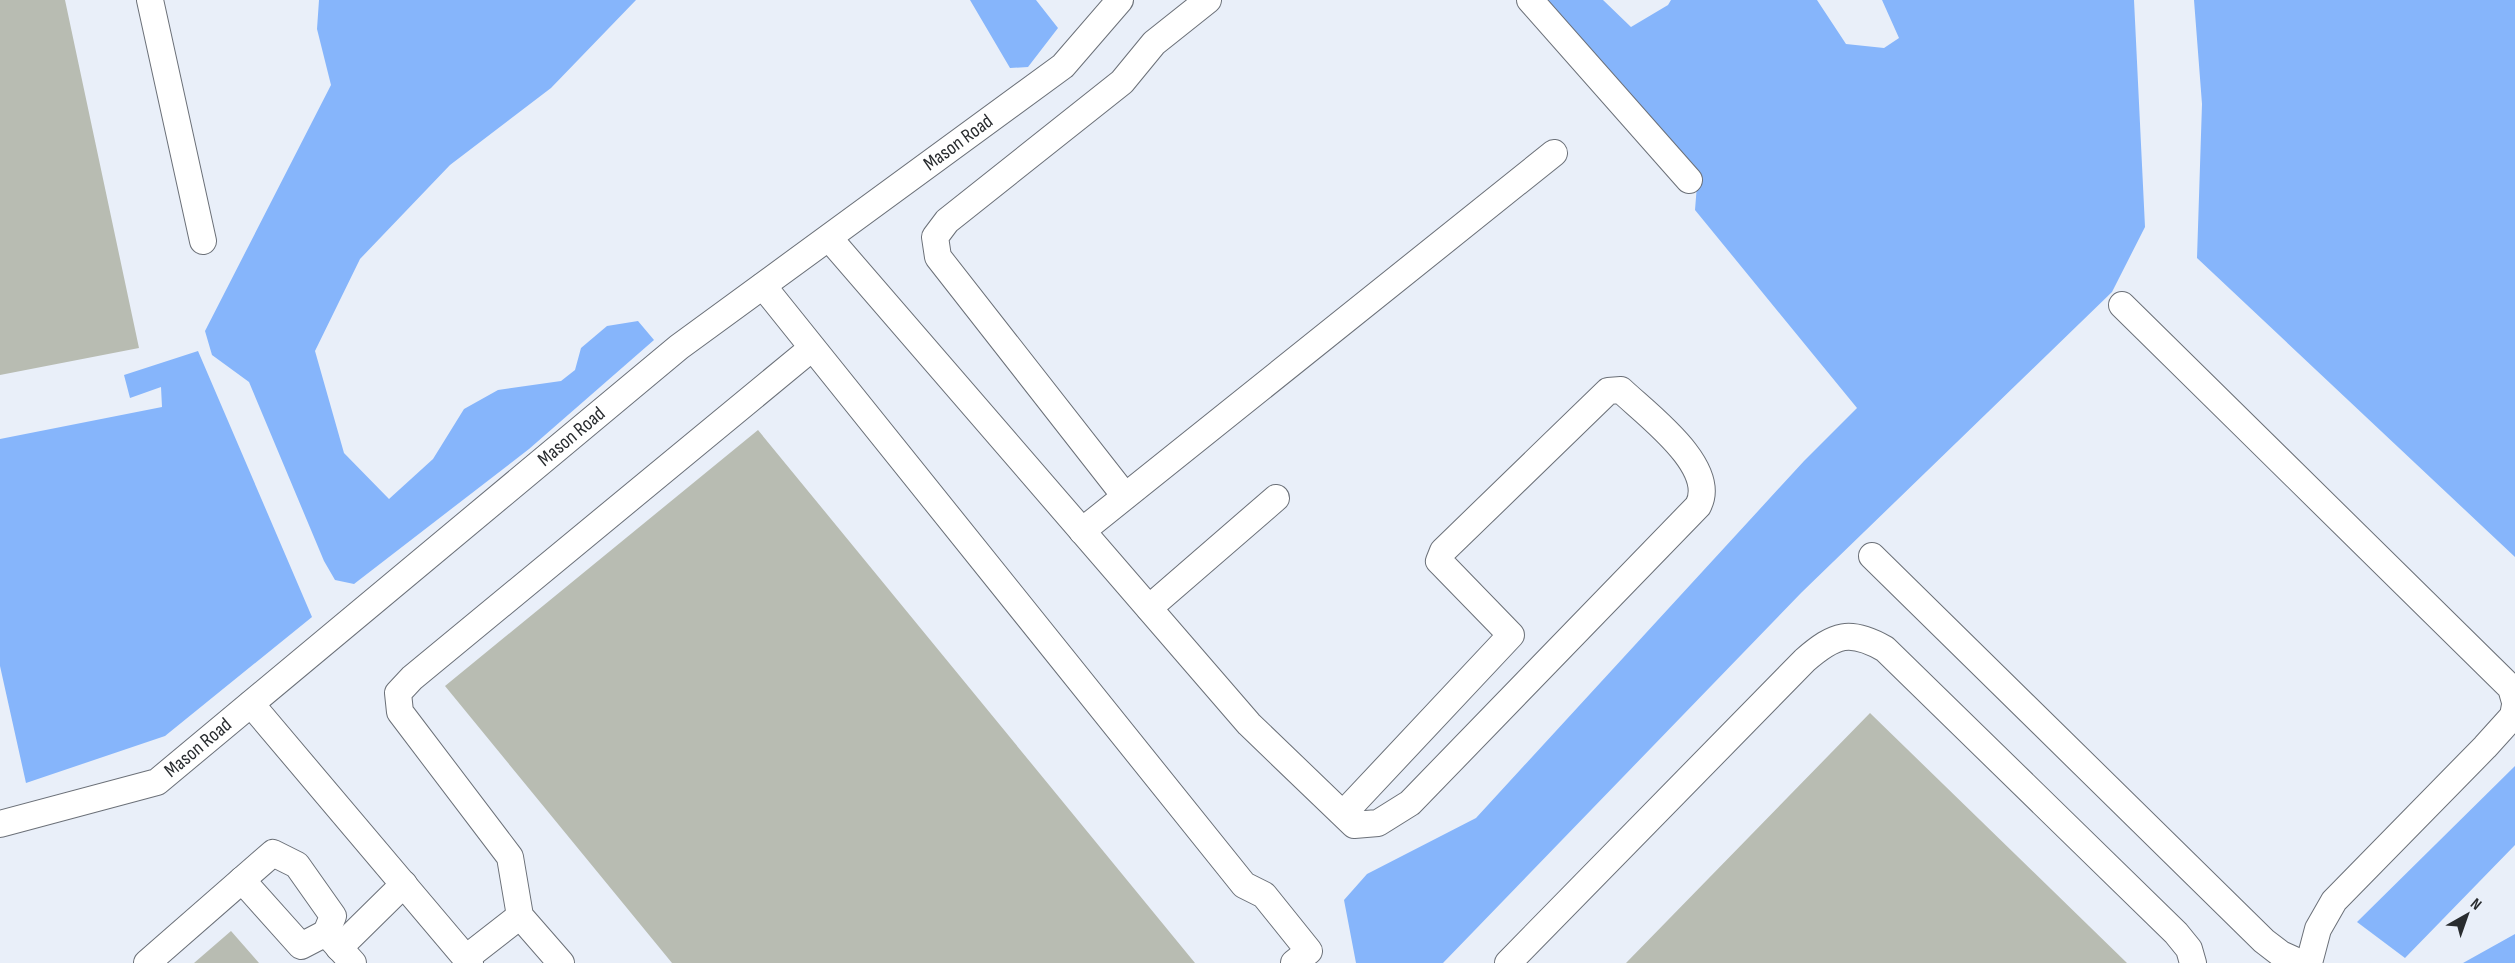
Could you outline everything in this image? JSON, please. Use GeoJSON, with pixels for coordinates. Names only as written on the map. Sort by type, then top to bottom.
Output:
{"type":"FeatureCollection","features":[{"type":"Feature","properties":{"kind":"street"},"geometry":{"type":"LineString","coordinates":[[150,0],[203,241]]}},
{"type":"Feature","properties":{"kind":"street","name":"Mason Road"},"geometry":{"type":"LineString","coordinates":[[0,824],[158,782],[679,347],[1063,66],[1120,0]]}},
{"type":"Feature","properties":{"kind":"street"},"geometry":{"type":"LineString","coordinates":[[1125,496],[938,257],[935,237],[939,228],[947,221],[1122,82],[1154,43],[1177,0]]}},
{"type":"Feature","properties":{"kind":"street"},"geometry":{"type":"LineString","coordinates":[[1154,43],[1208,0]]}},
{"type":"Feature","properties":{"kind":"street"},"geometry":{"type":"LineString","coordinates":[[1530,0],[1689,180]]}},
{"type":"Feature","properties":{"kind":"street"},"geometry":{"type":"LineString","coordinates":[[1082,531],[1554,153]]}},
{"type":"Feature","properties":{"kind":"street"},"geometry":{"type":"LineString","coordinates":[[829,238],[1248,724],[1354,825],[1378,823],[1410,803],[1698,506],[1702,498],[1702,491],[1694,464],[1684,451],[1620,390],[1608,391],[1443,551],[1439,561],[1446,570],[1511,635],[1343,814]]}},
{"type":"Feature","properties":{"kind":"street"},"geometry":{"type":"LineString","coordinates":[[763,286],[1244,885],[1264,895],[1309,951],[1294,963]]}},
{"type":"Feature","properties":{"kind":"street"},"geometry":{"type":"LineString","coordinates":[[2122,304],[2511,688],[2515,703],[2513,716],[2334,901],[2318,929],[2309,963]]}},
{"type":"Feature","properties":{"kind":"street"},"geometry":{"type":"LineString","coordinates":[[561,963],[520,916],[510,858],[400,712],[398,693],[412,678],[812,348]]}},
{"type":"Feature","properties":{"kind":"street"},"geometry":{"type":"LineString","coordinates":[[1149,608],[1276,498]]}},
{"type":"Feature","properties":{"kind":"street"},"geometry":{"type":"LineString","coordinates":[[1872,556],[2264,940],[2281,954],[2301,963]]}},
{"type":"Feature","properties":{"kind":"street"},"geometry":{"type":"LineString","coordinates":[[1508,963],[1805,660],[1823,644],[1845,636],[1867,639],[1885,649],[2175,933],[2190,949],[2193,963]]}},
{"type":"Feature","properties":{"kind":"street"},"geometry":{"type":"LineString","coordinates":[[251,704],[467,961],[520,916]]}},
{"type":"Feature","properties":{"kind":"street"},"geometry":{"type":"LineString","coordinates":[[147,963],[273,853],[297,865],[333,916],[339,948]]}},
{"type":"Feature","properties":{"kind":"street"},"geometry":{"type":"LineString","coordinates":[[243,880],[301,946],[339,948],[404,884]]}},
{"type":"Feature","properties":{"kind":"shaded area"},"geometry":{"type":"Polygon","coordinates":[[[319,0],[636,0],[551,88],[450,165],[360,259],[315,351],[344,453],[389,499],[433,459],[464,409],[498,390],[561,381],[575,370],[581,348],[607,326],[638,321],[654,340],[529,449],[354,584],[335,580],[324,561],[249,382],[212,355],[205,331],[331,85],[317,29],[319,0]]]}},
{"type":"Feature","properties":{"kind":"shaded area"},"geometry":{"type":"Polygon","coordinates":[[[970,0],[1036,0],[1058,28],[1028,67],[1010,68],[970,0]]]}},
{"type":"Feature","properties":{"kind":"shaded area"},"geometry":{"type":"Polygon","coordinates":[[[1543,0],[1603,0],[1631,27],[1668,5],[1671,0],[1817,0],[1846,44],[1884,48],[1899,38],[1882,0],[2134,0],[2145,227],[2112,292],[1802,592],[1443,963],[1356,963],[1344,900],[1367,874],[1476,818],[1804,461],[1857,408],[1695,210],[1698,172],[1543,0]]]}},
{"type":"Feature","properties":{"kind":"shaded area"},"geometry":{"type":"Polygon","coordinates":[[[2194,0],[2515,0],[2515,557],[2197,258],[2202,104],[2194,0]]]}},
{"type":"Feature","properties":{"kind":"shaded area"},"geometry":{"type":"Polygon","coordinates":[[[198,351],[312,617],[165,736],[26,783],[0,666],[0,439],[162,407],[161,387],[130,398],[124,375],[198,351]]]}},
{"type":"Feature","properties":{"kind":"shaded area"},"geometry":{"type":"Polygon","coordinates":[[[2515,766],[2515,845],[2405,958],[2357,922],[2515,766]]]}},
{"type":"Feature","properties":{"kind":"shaded area"},"geometry":{"type":"Polygon","coordinates":[[[2515,934],[2515,963],[2463,963],[2515,934]]]}},
{"type":"Feature","properties":{"kind":"building"},"geometry":{"type":"Polygon","coordinates":[[[0,0],[65,0],[139,348],[0,375],[0,0]]]}},
{"type":"Feature","properties":{"kind":"building"},"geometry":{"type":"Polygon","coordinates":[[[758,430],[1195,963],[672,963],[445,686],[758,430]]]}},
{"type":"Feature","properties":{"kind":"building"},"geometry":{"type":"Polygon","coordinates":[[[1870,713],[2127,963],[1626,963],[1870,713]]]}},
{"type":"Feature","properties":{"kind":"building"},"geometry":{"type":"Polygon","coordinates":[[[231,931],[259,963],[194,963],[231,931]]]}}]}
